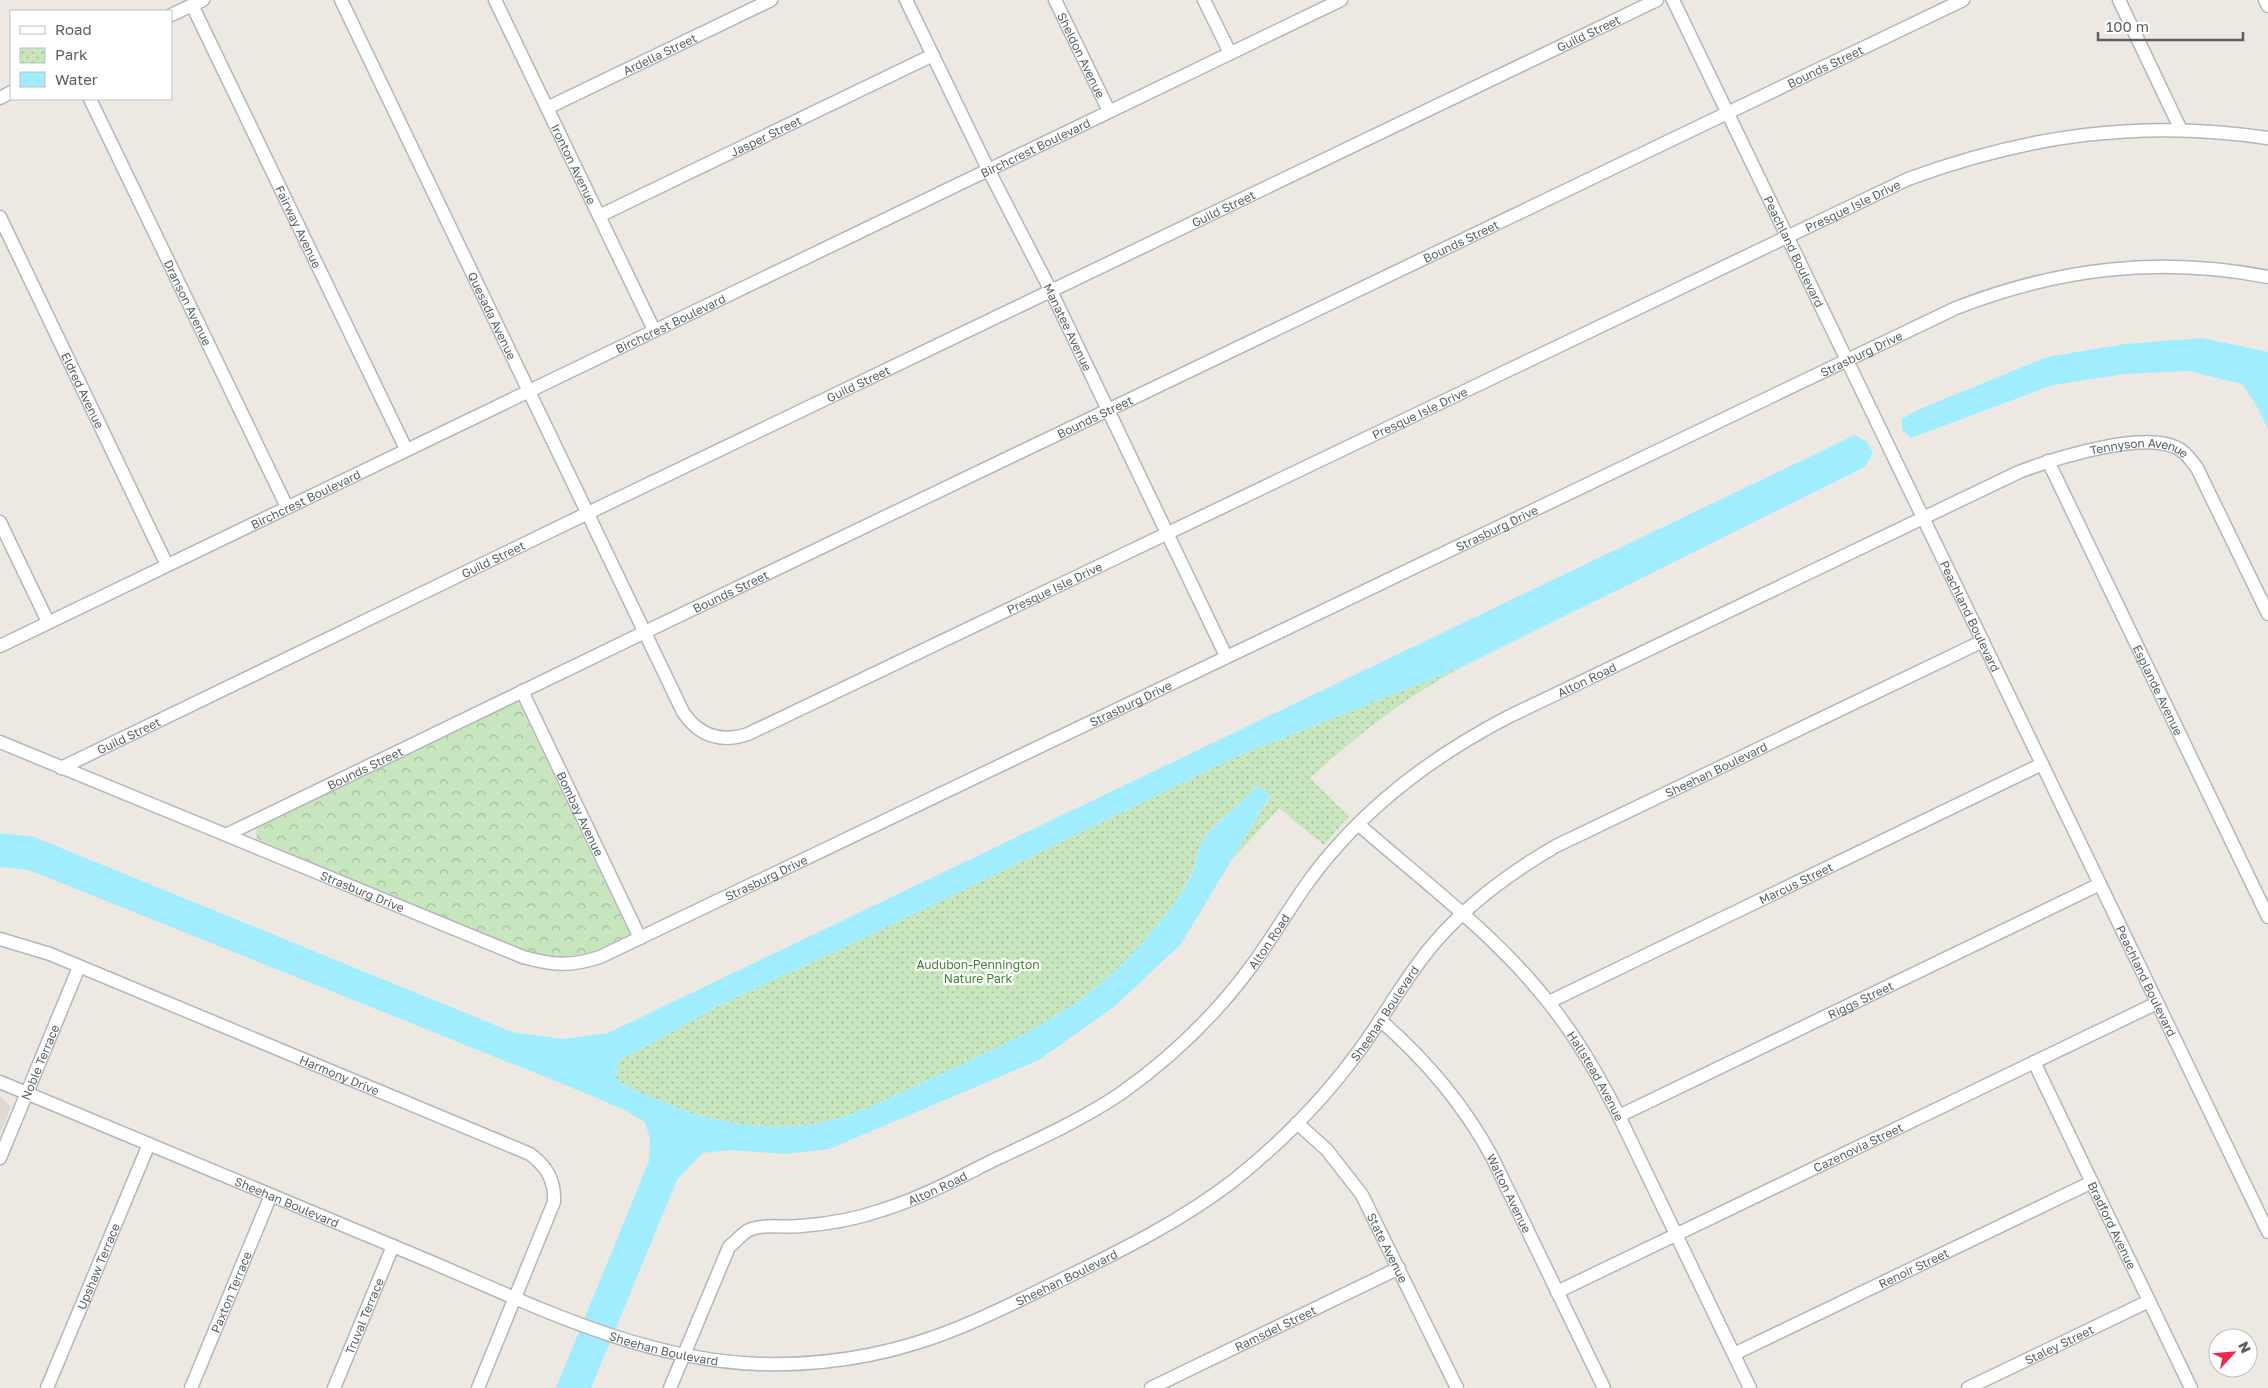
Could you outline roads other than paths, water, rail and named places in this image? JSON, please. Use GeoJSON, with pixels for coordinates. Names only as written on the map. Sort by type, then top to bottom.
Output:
{"type":"FeatureCollection","features":[{"type":"Feature","properties":{"kind":"street","name":"Quesada Avenue"},"geometry":{"type":"LineString","coordinates":[[341,0],[645,632]]}},
{"type":"Feature","properties":{"kind":"street","name":"Ironton Avenue"},"geometry":{"type":"LineString","coordinates":[[495,0],[654,330]]}},
{"type":"Feature","properties":{"kind":"street","name":"Ardella Street"},"geometry":{"type":"LineString","coordinates":[[547,108],[771,0]]}},
{"type":"Feature","properties":{"kind":"street","name":"Manatee Avenue"},"geometry":{"type":"LineString","coordinates":[[906,0],[988,169],[1051,290],[1226,656]]}},
{"type":"Feature","properties":{"kind":"street","name":"Sheldon Avenue"},"geometry":{"type":"LineString","coordinates":[[1055,0],[1109,111]]}},
{"type":"Feature","properties":{"kind":"street"},"geometry":{"type":"LineString","coordinates":[[1204,0],[1230,53]]}},
{"type":"Feature","properties":{"kind":"street","name":"Birchcrest Boulevard"},"geometry":{"type":"LineString","coordinates":[[0,646],[529,389],[1341,0]]}},
{"type":"Feature","properties":{"kind":"street","name":"Guild Street"},"geometry":{"type":"LineString","coordinates":[[61,768],[588,512],[1657,0]]}},
{"type":"Feature","properties":{"kind":"street","name":"Peachland Boulevard"},"geometry":{"type":"LineString","coordinates":[[1674,0],[2268,1232]]}},
{"type":"Feature","properties":{"kind":"street","name":"Bounds Street"},"geometry":{"type":"LineString","coordinates":[[228,834],[1963,0]]}},
{"type":"Feature","properties":{"kind":"street"},"geometry":{"type":"LineString","coordinates":[[2119,0],[2180,130]]}},
{"type":"Feature","properties":{"kind":"street"},"geometry":{"type":"LineString","coordinates":[[2265,0],[2268,6]]}},
{"type":"Feature","properties":{"kind":"street"},"geometry":{"type":"LineString","coordinates":[[172,15],[198,3]]}},
{"type":"Feature","properties":{"kind":"street","name":"Fairway Avenue"},"geometry":{"type":"LineString","coordinates":[[198,3],[406,449]]}},
{"type":"Feature","properties":{"kind":"street","name":"Jasper Street"},"geometry":{"type":"LineString","coordinates":[[599,216],[933,55]]}},
{"type":"Feature","properties":{"kind":"street","name":"Dranson Avenue"},"geometry":{"type":"LineString","coordinates":[[90,100],[287,507]]}},
{"type":"Feature","properties":{"kind":"street","name":"Presque Isle Drive"},"geometry":{"type":"LineString","coordinates":[[645,632],[690,722],[699,730],[711,736],[736,738],[757,730],[1908,179],[1985,153],[2030,142],[2076,135],[2122,131],[2180,130],[2268,138]]}},
{"type":"Feature","properties":{"kind":"street","name":"Eldred Avenue"},"geometry":{"type":"LineString","coordinates":[[0,217],[168,565]]}},
{"type":"Feature","properties":{"kind":"street","name":"Strasburg Drive"},"geometry":{"type":"LineString","coordinates":[[0,742],[228,834],[522,957],[548,964],[584,962],[640,938],[1964,304],[2016,286],[2062,276],[2116,268],[2172,266],[2227,270],[2268,277]]}},
{"type":"Feature","properties":{"kind":"street","name":"Tennyson Avenue"},"geometry":{"type":"LineString","coordinates":[[1924,518],[2019,472],[2048,461],[2103,448],[2160,443],[2182,450],[2197,468],[2268,614]]}},
{"type":"Feature","properties":{"kind":"street","name":"Esplande Avenue"},"geometry":{"type":"LineString","coordinates":[[2048,461],[2268,917]]}},
{"type":"Feature","properties":{"kind":"street","name":"Alton Road"},"geometry":{"type":"LineString","coordinates":[[670,1388],[729,1247],[748,1231],[761,1227],[832,1223],[868,1215],[903,1203],[1064,1126],[1119,1094],[1148,1073],[1182,1044],[1220,1005],[1254,963],[1307,882],[1358,824],[1419,771],[1484,730],[1924,518]]}},
{"type":"Feature","properties":{"kind":"street"},"geometry":{"type":"LineString","coordinates":[[0,522],[48,622]]}},
{"type":"Feature","properties":{"kind":"street","name":"Sheehan Boulevard"},"geometry":{"type":"LineString","coordinates":[[0,1082],[615,1337],[684,1356],[760,1364],[828,1361],[896,1349],[960,1328],[1127,1247],[1166,1226],[1232,1181],[1297,1123],[1343,1072],[1418,963],[1461,914],[1506,876],[1556,846],[1983,641]]}},
{"type":"Feature","properties":{"kind":"street","name":"Bombay Avenue"},"geometry":{"type":"LineString","coordinates":[[522,692],[640,938]]}},
{"type":"Feature","properties":{"kind":"street","name":"Marcus Street"},"geometry":{"type":"LineString","coordinates":[[1549,1002],[2042,764]]}},
{"type":"Feature","properties":{"kind":"street","name":"Hallstead Avenue"},"geometry":{"type":"LineString","coordinates":[[1358,824],[1512,960],[1549,1002],[1587,1056],[1619,1116],[1750,1388]]}},
{"type":"Feature","properties":{"kind":"street","name":"Riggs Street"},"geometry":{"type":"LineString","coordinates":[[1619,1116],[2100,884]]}},
{"type":"Feature","properties":{"kind":"street","name":"Harmony Drive"},"geometry":{"type":"LineString","coordinates":[[0,939],[50,954],[530,1154],[543,1164],[555,1188],[554,1202],[478,1388]]}},
{"type":"Feature","properties":{"kind":"street","name":"Noble Terrace"},"geometry":{"type":"LineString","coordinates":[[0,1158],[80,967]]}},
{"type":"Feature","properties":{"kind":"street","name":"Cazenovia Street"},"geometry":{"type":"LineString","coordinates":[[1557,1292],[2157,1003]]}},
{"type":"Feature","properties":{"kind":"street","name":"Walton Avenue"},"geometry":{"type":"LineString","coordinates":[[1380,1020],[1407,1043],[1432,1069],[1470,1120],[1492,1157],[1604,1388]]}},
{"type":"Feature","properties":{"kind":"street","name":"Bradford Avenue"},"geometry":{"type":"LineString","coordinates":[[2034,1062],[2191,1388]]}},
{"type":"Feature","properties":{"kind":"street","name":"State Avenue"},"geometry":{"type":"LineString","coordinates":[[1297,1123],[1327,1150],[1354,1183],[1372,1212],[1456,1388]]}},
{"type":"Feature","properties":{"kind":"street","name":"Upshaw Terrace"},"geometry":{"type":"LineString","coordinates":[[48,1388],[149,1144]]}},
{"type":"Feature","properties":{"kind":"street","name":"Renoir Street"},"geometry":{"type":"LineString","coordinates":[[1734,1354],[2092,1182]]}},
{"type":"Feature","properties":{"kind":"street","name":"Paxton Terrace"},"geometry":{"type":"LineString","coordinates":[[191,1388],[271,1195]]}},
{"type":"Feature","properties":{"kind":"street","name":"Truval Terrace"},"geometry":{"type":"LineString","coordinates":[[334,1388],[393,1246]]}},
{"type":"Feature","properties":{"kind":"street","name":"Ramsdel Street"},"geometry":{"type":"LineString","coordinates":[[1151,1388],[1399,1268]]}},
{"type":"Feature","properties":{"kind":"street","name":"Staley Street"},"geometry":{"type":"LineString","coordinates":[[1968,1388],[2149,1301]]}},
{"type":"Feature","properties":{"kind":"water"},"geometry":{"type":"Polygon","coordinates":[[[2202,338],[2268,352],[2268,429],[2255,403],[2242,384],[2189,371],[2125,374],[2053,385],[1911,438],[1902,430],[1902,419],[1915,411],[2047,357],[2125,344],[2202,338]]]}},
{"type":"Feature","properties":{"kind":"water"},"geometry":{"type":"Polygon","coordinates":[[[1855,435],[1867,442],[1873,453],[1865,467],[1462,667],[1233,758],[873,934],[720,1005],[619,1061],[616,1078],[632,1089],[677,1108],[713,1119],[771,1127],[789,1127],[824,1122],[856,1113],[1025,1034],[1089,993],[1132,954],[1156,928],[1193,872],[1200,846],[1210,831],[1257,786],[1271,794],[1181,944],[1115,1006],[1039,1060],[829,1149],[785,1154],[730,1150],[702,1153],[677,1180],[591,1388],[556,1388],[649,1161],[650,1139],[645,1122],[595,1097],[29,870],[0,867],[0,833],[34,837],[512,1032],[563,1039],[608,1033],[1855,435]]]}},
{"type":"Feature","properties":{"kind":"park label","name":"Audubon-Pennington Nature Park"},"geometry":{"type":"Point","coordinates":[978,971]}}]}
